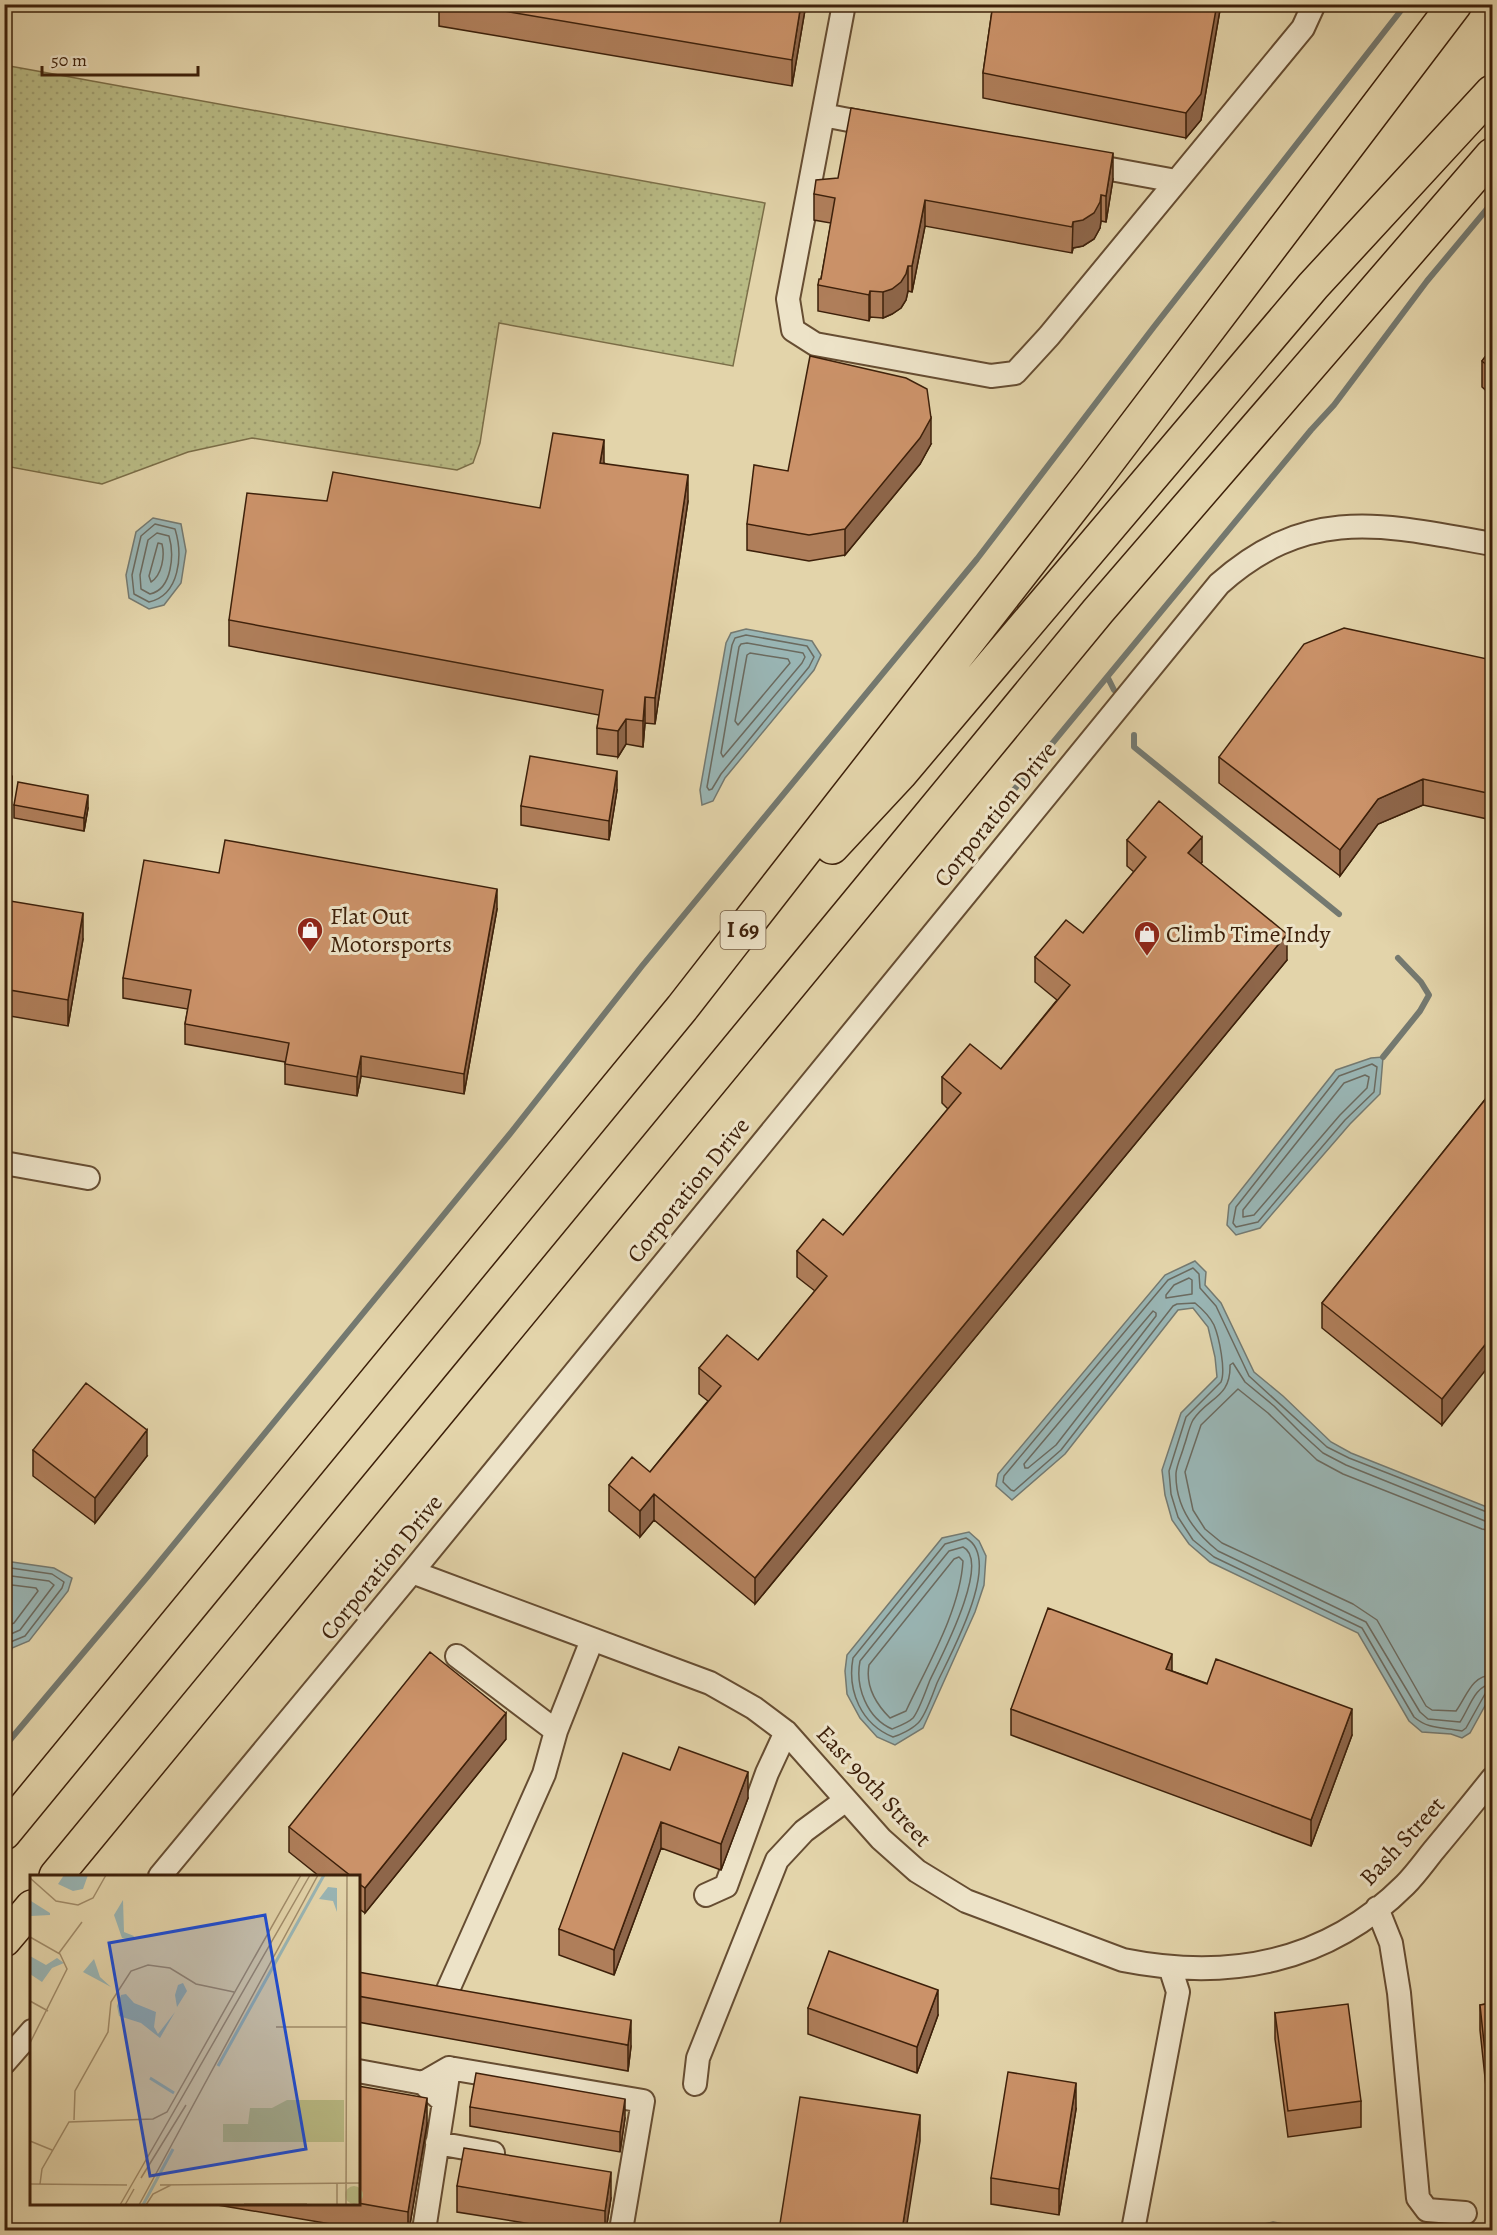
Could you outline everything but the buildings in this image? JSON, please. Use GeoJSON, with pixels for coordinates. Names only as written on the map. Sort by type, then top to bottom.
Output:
{"type":"FeatureCollection","features":[{"type":"Feature","properties":{"kind":"highway","name":"I 69"},"geometry":{"type":"LineString","coordinates":[[4,1833],[682,1008],[1096,477],[1455,4]]}},
{"type":"Feature","properties":{"kind":"highway"},"geometry":{"type":"LineString","coordinates":[[682,1008],[900,774],[1313,286],[1492,92]]}},
{"type":"Feature","properties":{"kind":"highway"},"geometry":{"type":"LineString","coordinates":[[58,1875],[1098,610],[1492,155]]}},
{"type":"Feature","properties":{"kind":"highway"},"geometry":{"type":"LineString","coordinates":[[4,1940],[30,1909]]}},
{"type":"Feature","properties":{"kind":"street"},"geometry":{"type":"LineString","coordinates":[[844,4],[788,298],[793,330],[815,344],[991,376],[1015,373],[1048,336],[1303,28],[1314,4]]}},
{"type":"Feature","properties":{"kind":"street"},"geometry":{"type":"LineString","coordinates":[[823,115],[905,131]]}},
{"type":"Feature","properties":{"kind":"street"},"geometry":{"type":"LineString","coordinates":[[1058,159],[1176,181]]}},
{"type":"Feature","properties":{"kind":"street","name":"Corporation Drive"},"geometry":{"type":"LineString","coordinates":[[161,1875],[412,1572],[1205,599],[1250,558],[1286,540],[1314,530],[1351,525],[1399,528],[1492,544]]}},
{"type":"Feature","properties":{"kind":"street"},"geometry":{"type":"LineString","coordinates":[[4,1163],[88,1178]]}},
{"type":"Feature","properties":{"kind":"street","name":"East 90th Street"},"geometry":{"type":"LineString","coordinates":[[412,1572],[710,1683],[754,1708],[786,1732],[894,1853],[933,1882],[966,1901],[1123,1960],[1170,1967],[1227,1969],[1275,1960],[1311,1948]]}},
{"type":"Feature","properties":{"kind":"street"},"geometry":{"type":"LineString","coordinates":[[447,1992],[544,1774],[556,1731],[592,1640]]}},
{"type":"Feature","properties":{"kind":"street"},"geometry":{"type":"LineString","coordinates":[[457,1656],[556,1731]]}},
{"type":"Feature","properties":{"kind":"street"},"geometry":{"type":"LineString","coordinates":[[706,1896],[726,1886],[767,1773],[786,1732]]}},
{"type":"Feature","properties":{"kind":"street","name":"Bash Street"},"geometry":{"type":"LineString","coordinates":[[1311,1948],[1346,1931],[1407,1884],[1492,1779]]}},
{"type":"Feature","properties":{"kind":"street"},"geometry":{"type":"LineString","coordinates":[[695,2084],[698,2058],[777,1860],[804,1831],[846,1800]]}},
{"type":"Feature","properties":{"kind":"street"},"geometry":{"type":"LineString","coordinates":[[1377,1908],[1391,1943],[1399,1994],[1418,2198],[1427,2210],[1465,2213]]}},
{"type":"Feature","properties":{"kind":"street"},"geometry":{"type":"LineString","coordinates":[[1133,2230],[1178,1992],[1170,1967]]}},
{"type":"Feature","properties":{"kind":"street"},"geometry":{"type":"LineString","coordinates":[[4,2063],[30,2033]]}},
{"type":"Feature","properties":{"kind":"street"},"geometry":{"type":"LineString","coordinates":[[423,2083],[449,2068],[643,2101],[621,2230]]}},
{"type":"Feature","properties":{"kind":"street"},"geometry":{"type":"LineString","coordinates":[[424,2230],[449,2068]]}},
{"type":"Feature","properties":{"kind":"street"},"geometry":{"type":"LineString","coordinates":[[360,2071],[423,2083],[444,2102]]}},
{"type":"Feature","properties":{"kind":"street"},"geometry":{"type":"LineString","coordinates":[[437,2143],[517,2158]]}},
{"type":"Feature","properties":{"kind":"street"},"geometry":{"type":"LineString","coordinates":[[608,2175],[630,2179]]}},
{"type":"Feature","properties":{"kind":"green space"},"geometry":{"type":"Polygon","coordinates":[[[4,65],[765,203],[733,366],[499,323],[480,443],[473,463],[457,470],[252,438],[188,452],[102,484],[5,466],[4,65]]]}},
{"type":"Feature","properties":{"kind":"water"},"geometry":{"type":"Polygon","coordinates":[[[153,518],[181,524],[186,551],[181,583],[164,605],[149,609],[129,598],[126,575],[136,532],[153,518]]]}},
{"type":"Feature","properties":{"kind":"water"},"geometry":{"type":"Polygon","coordinates":[[[746,629],[812,641],[821,655],[814,670],[725,778],[713,801],[702,805],[700,790],[726,643],[731,633],[746,629]]]}},
{"type":"Feature","properties":{"kind":"water"},"geometry":{"type":"Polygon","coordinates":[[[1383,1057],[1380,1094],[1350,1124],[1260,1228],[1236,1235],[1227,1225],[1229,1205],[1336,1070],[1371,1058],[1383,1057]]]}},
{"type":"Feature","properties":{"kind":"water"},"geometry":{"type":"Polygon","coordinates":[[[1195,1261],[1206,1272],[1205,1285],[1221,1303],[1254,1372],[1331,1442],[1351,1453],[1492,1509],[1492,1693],[1470,1733],[1462,1738],[1451,1734],[1422,1732],[1409,1721],[1358,1633],[1210,1562],[1189,1544],[1172,1520],[1165,1495],[1162,1470],[1181,1413],[1217,1377],[1208,1327],[1193,1308],[1178,1310],[1065,1454],[1012,1500],[996,1486],[998,1474],[1165,1275],[1195,1261]]]}},
{"type":"Feature","properties":{"kind":"water"},"geometry":{"type":"Polygon","coordinates":[[[969,1532],[979,1541],[986,1556],[984,1585],[975,1612],[923,1728],[895,1745],[877,1737],[860,1718],[847,1694],[845,1671],[847,1655],[942,1538],[969,1532]]]}},
{"type":"Feature","properties":{"kind":"water"},"geometry":{"type":"Polygon","coordinates":[[[5,1561],[54,1568],[72,1578],[68,1591],[29,1641],[12,1648],[5,1674],[5,1561]]]}},
{"type":"Feature","properties":{"kind":"water"},"geometry":{"type":"Polygon","coordinates":[[[1273,2222],[1317,2230],[1254,2230],[1255,2226],[1273,2222]]]}},
{"type":"Feature","properties":{"kind":"waterway"},"geometry":{"type":"LineString","coordinates":[[4,1747],[148,1576],[509,1135],[642,966],[977,559],[1153,328],[1406,4]]}},
{"type":"Feature","properties":{"kind":"waterway"},"geometry":{"type":"LineString","coordinates":[[970,843],[1334,405],[1427,281],[1492,203]]}},
{"type":"Feature","properties":{"kind":"waterway"},"geometry":{"type":"LineString","coordinates":[[1108,678],[1114,690]]}},
{"type":"Feature","properties":{"kind":"waterway"},"geometry":{"type":"LineString","coordinates":[[1134,735],[1134,747],[1339,914]]}},
{"type":"Feature","properties":{"kind":"waterway"},"geometry":{"type":"LineString","coordinates":[[1383,1057],[1420,1011],[1429,995],[1421,982],[1398,958]]}},
{"type":"Feature","properties":{"kind":"place","name":"Flat Out Motorsports"},"geometry":{"type":"Point","coordinates":[310,953]}},
{"type":"Feature","properties":{"kind":"place","name":"Climb Time Indy"},"geometry":{"type":"Point","coordinates":[1147,957]}}]}
